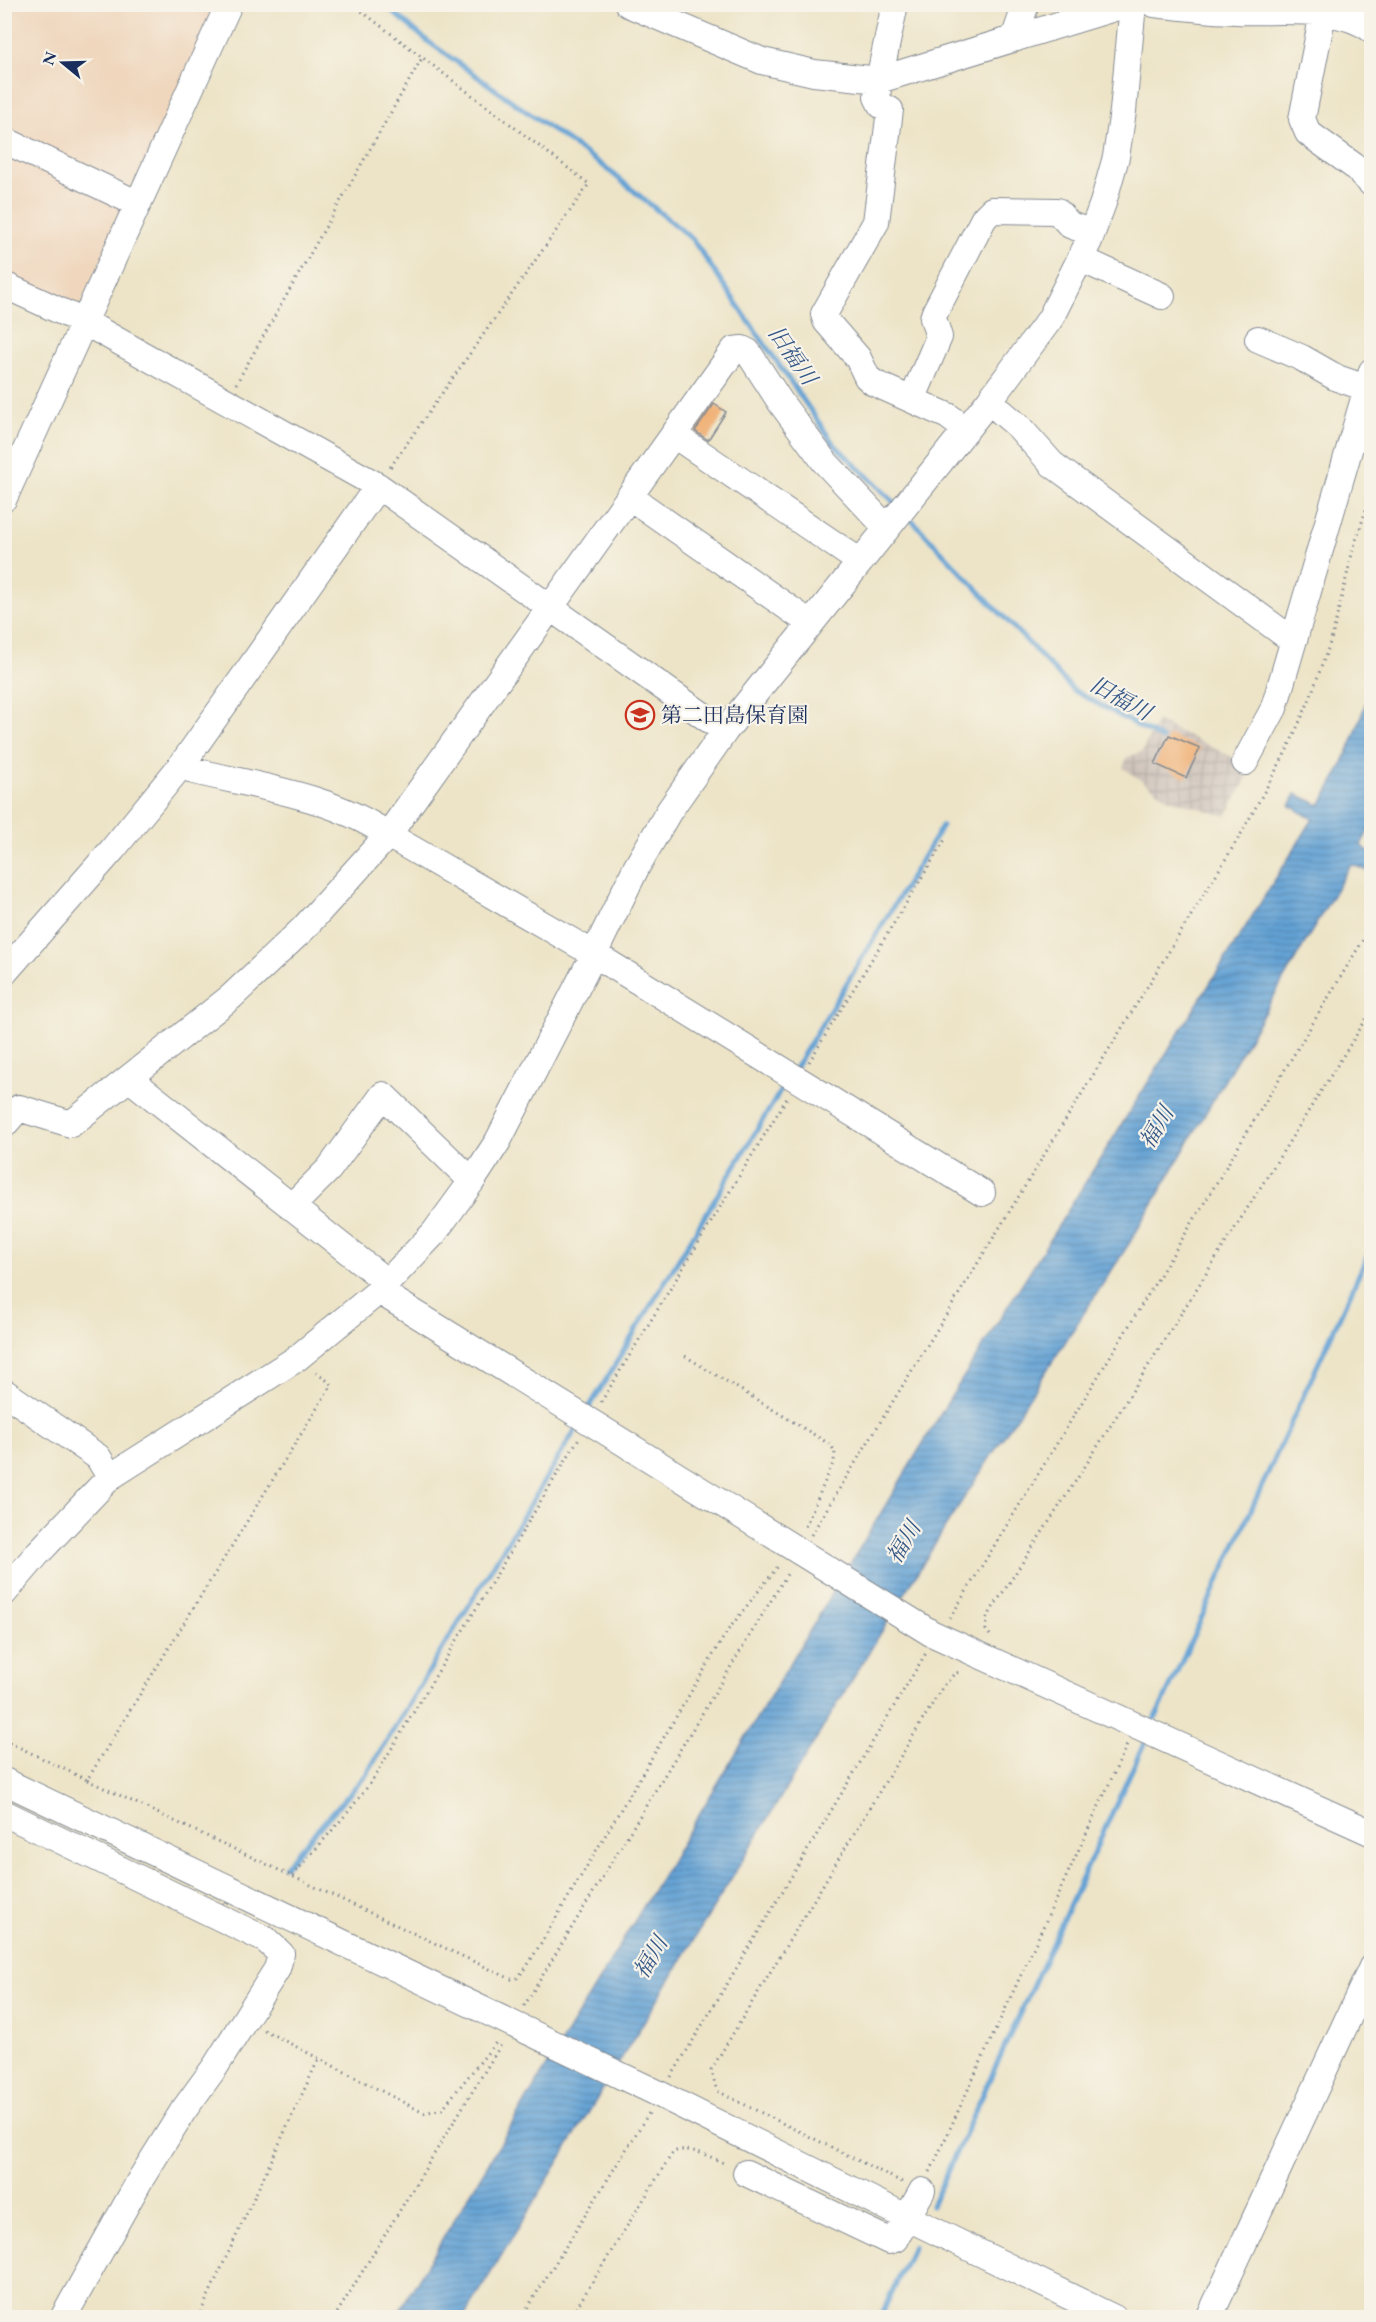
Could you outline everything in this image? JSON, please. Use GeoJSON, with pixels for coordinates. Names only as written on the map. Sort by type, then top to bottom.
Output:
{"type":"FeatureCollection","features":[{"type":"Feature","properties":{"kind":"street"},"geometry":{"type":"LineString","coordinates":[[4,498],[86,323],[229,4]]}},
{"type":"Feature","properties":{"kind":"street"},"geometry":{"type":"LineString","coordinates":[[628,4],[762,61],[814,73],[879,80],[1127,4]]}},
{"type":"Feature","properties":{"kind":"street"},"geometry":{"type":"LineString","coordinates":[[896,4],[879,80],[878,98],[881,105],[890,110],[876,222],[824,314],[826,321],[858,358],[867,377],[874,383],[948,416],[966,430]]}},
{"type":"Feature","properties":{"kind":"street"},"geometry":{"type":"LineString","coordinates":[[1017,38],[1016,33],[1026,4]]}},
{"type":"Feature","properties":{"kind":"street"},"geometry":{"type":"LineString","coordinates":[[4,1593],[38,1553],[110,1477],[296,1359],[383,1287],[434,1233],[472,1181],[498,1141],[636,868],[669,811],[725,731],[989,401],[1050,319],[1092,233],[1116,157],[1123,111],[1133,4]]}},
{"type":"Feature","properties":{"kind":"street"},"geometry":{"type":"LineString","coordinates":[[1154,4],[1323,13],[1365,18]]}},
{"type":"Feature","properties":{"kind":"street"},"geometry":{"type":"LineString","coordinates":[[1323,13],[1302,119],[1308,133],[1354,166],[1371,184]]}},
{"type":"Feature","properties":{"kind":"street"},"geometry":{"type":"LineString","coordinates":[[4,140],[138,204]]}},
{"type":"Feature","properties":{"kind":"street"},"geometry":{"type":"LineString","coordinates":[[912,400],[939,337],[933,318],[935,312],[984,218],[992,210],[1057,211],[1070,225],[1092,233]]}},
{"type":"Feature","properties":{"kind":"street"},"geometry":{"type":"LineString","coordinates":[[1081,258],[1162,296]]}},
{"type":"Feature","properties":{"kind":"street"},"geometry":{"type":"LineString","coordinates":[[4,285],[86,323],[378,486],[725,731]]}},
{"type":"Feature","properties":{"kind":"street"},"geometry":{"type":"LineString","coordinates":[[1245,762],[1274,708],[1369,379],[1337,378],[1302,357],[1258,339]]}},
{"type":"Feature","properties":{"kind":"street"},"geometry":{"type":"LineString","coordinates":[[4,1125],[19,1108],[71,1124],[231,997],[303,929],[388,836],[734,350],[742,349],[748,352],[781,403],[824,461],[886,527]]}},
{"type":"Feature","properties":{"kind":"street"},"geometry":{"type":"LineString","coordinates":[[989,401],[1019,427],[1052,464],[1284,634],[1295,638]]}},
{"type":"Feature","properties":{"kind":"street"},"geometry":{"type":"LineString","coordinates":[[674,435],[859,561]]}},
{"type":"Feature","properties":{"kind":"street"},"geometry":{"type":"LineString","coordinates":[[10,959],[183,763],[378,486]]}},
{"type":"Feature","properties":{"kind":"street"},"geometry":{"type":"LineString","coordinates":[[630,497],[810,623]]}},
{"type":"Feature","properties":{"kind":"street"},"geometry":{"type":"LineString","coordinates":[[183,763],[194,771],[337,807],[366,821],[388,836],[594,954],[982,1193]]}},
{"type":"Feature","properties":{"kind":"street"},"geometry":{"type":"LineString","coordinates":[[130,1079],[291,1207],[383,1287],[589,1421],[801,1554],[932,1633],[1371,1833]]}},
{"type":"Feature","properties":{"kind":"street"},"geometry":{"type":"LineString","coordinates":[[291,1207],[329,1170],[383,1095],[472,1181]]}},
{"type":"Feature","properties":{"kind":"street"},"geometry":{"type":"LineString","coordinates":[[4,1392],[98,1457],[110,1477]]}},
{"type":"Feature","properties":{"kind":"street"},"geometry":{"type":"LineString","coordinates":[[4,1781],[515,2024],[1114,2318]]}},
{"type":"Feature","properties":{"kind":"street"},"geometry":{"type":"LineString","coordinates":[[4,1813],[267,1940],[281,1954],[277,1969],[152,2160],[63,2318]]}},
{"type":"Feature","properties":{"kind":"street"},"geometry":{"type":"LineString","coordinates":[[1209,2318],[1371,1967]]}},
{"type":"Feature","properties":{"kind":"street"},"geometry":{"type":"LineString","coordinates":[[746,2174],[889,2241],[895,2239],[922,2191]]}},
{"type":"Feature","properties":{"kind":"path"},"geometry":{"type":"LineString","coordinates":[[352,4],[588,184],[378,486]]}},
{"type":"Feature","properties":{"kind":"path"},"geometry":{"type":"LineString","coordinates":[[226,401],[422,58]]}},
{"type":"Feature","properties":{"kind":"path"},"geometry":{"type":"LineString","coordinates":[[334,2318],[1235,844],[1287,750],[1332,637],[1353,550],[1371,491]]}},
{"type":"Feature","properties":{"kind":"path"},"geometry":{"type":"LineString","coordinates":[[291,1876],[349,1811],[372,1781],[589,1421],[946,838]]}},
{"type":"Feature","properties":{"kind":"path"},"geometry":{"type":"LineString","coordinates":[[685,1356],[831,1445],[835,1452],[834,1461],[804,1527],[801,1554]]}},
{"type":"Feature","properties":{"kind":"path"},"geometry":{"type":"LineString","coordinates":[[87,1780],[332,1384],[296,1359]]}},
{"type":"Feature","properties":{"kind":"path"},"geometry":{"type":"LineString","coordinates":[[4,1740],[511,1979],[517,1978],[526,1968],[728,1630],[777,1566],[801,1554]]}},
{"type":"Feature","properties":{"kind":"path"},"geometry":{"type":"LineString","coordinates":[[922,2191],[1136,1727]]}},
{"type":"Feature","properties":{"kind":"path"},"geometry":{"type":"LineString","coordinates":[[244,2019],[424,2113],[442,2109],[515,2024]]}},
{"type":"Feature","properties":{"kind":"path"},"geometry":{"type":"LineString","coordinates":[[198,2318],[319,2058]]}},
{"type":"Feature","properties":{"kind":"path"},"geometry":{"type":"LineString","coordinates":[[570,2318],[673,2152],[678,2150],[699,2152],[746,2174]]}},
{"type":"Feature","properties":{"kind":"shaded area"},"geometry":{"type":"Polygon","coordinates":[[[5,5],[220,5],[79,307],[5,273],[5,5]]]}},
{"type":"Feature","properties":{"kind":"shaded area"},"geometry":{"type":"Polygon","coordinates":[[[1157,721],[1253,767],[1226,816],[1169,799],[1123,768],[1127,757],[1142,752],[1157,721]]]}},
{"type":"Feature","properties":{"kind":"water","name":"福川"},"geometry":{"type":"Polygon","coordinates":[[[1371,686],[1371,826],[1361,845],[1371,853],[1371,872],[1351,864],[1132,1239],[949,1521],[464,2317],[395,2318],[946,1405],[1313,819],[1290,806],[1296,794],[1320,805],[1350,747],[1371,686]]]}},
{"type":"Feature","properties":{"kind":"building"},"geometry":{"type":"Polygon","coordinates":[[[714,404],[726,412],[708,440],[695,431],[714,404]]]}},
{"type":"Feature","properties":{"kind":"building"},"geometry":{"type":"Polygon","coordinates":[[[1169,735],[1200,748],[1186,778],[1155,764],[1169,735]]]}},
{"type":"Feature","properties":{"kind":"waterway","name":"旧福川"},"geometry":{"type":"LineString","coordinates":[[383,4],[430,43],[606,168],[692,239],[833,443],[896,504]]}},
{"type":"Feature","properties":{"kind":"waterway","name":"旧福川"},"geometry":{"type":"LineString","coordinates":[[907,515],[1073,690],[1162,739]]}},
{"type":"Feature","properties":{"kind":"waterway"},"geometry":{"type":"LineString","coordinates":[[794,1070],[942,826]]}},
{"type":"Feature","properties":{"kind":"waterway"},"geometry":{"type":"LineString","coordinates":[[587,1411],[787,1080]]}},
{"type":"Feature","properties":{"kind":"waterway"},"geometry":{"type":"LineString","coordinates":[[1152,1726],[1372,1246]]}},
{"type":"Feature","properties":{"kind":"waterway"},"geometry":{"type":"LineString","coordinates":[[285,1866],[366,1775],[579,1424]]}},
{"type":"Feature","properties":{"kind":"waterway"},"geometry":{"type":"LineString","coordinates":[[932,2205],[1147,1737]]}},
{"type":"Feature","properties":{"kind":"waterway"},"geometry":{"type":"LineString","coordinates":[[880,2318],[913,2246]]}},
{"type":"Feature","properties":{"kind":"place","name":"第二田島保育園"},"geometry":{"type":"Point","coordinates":[640,715]}}]}
